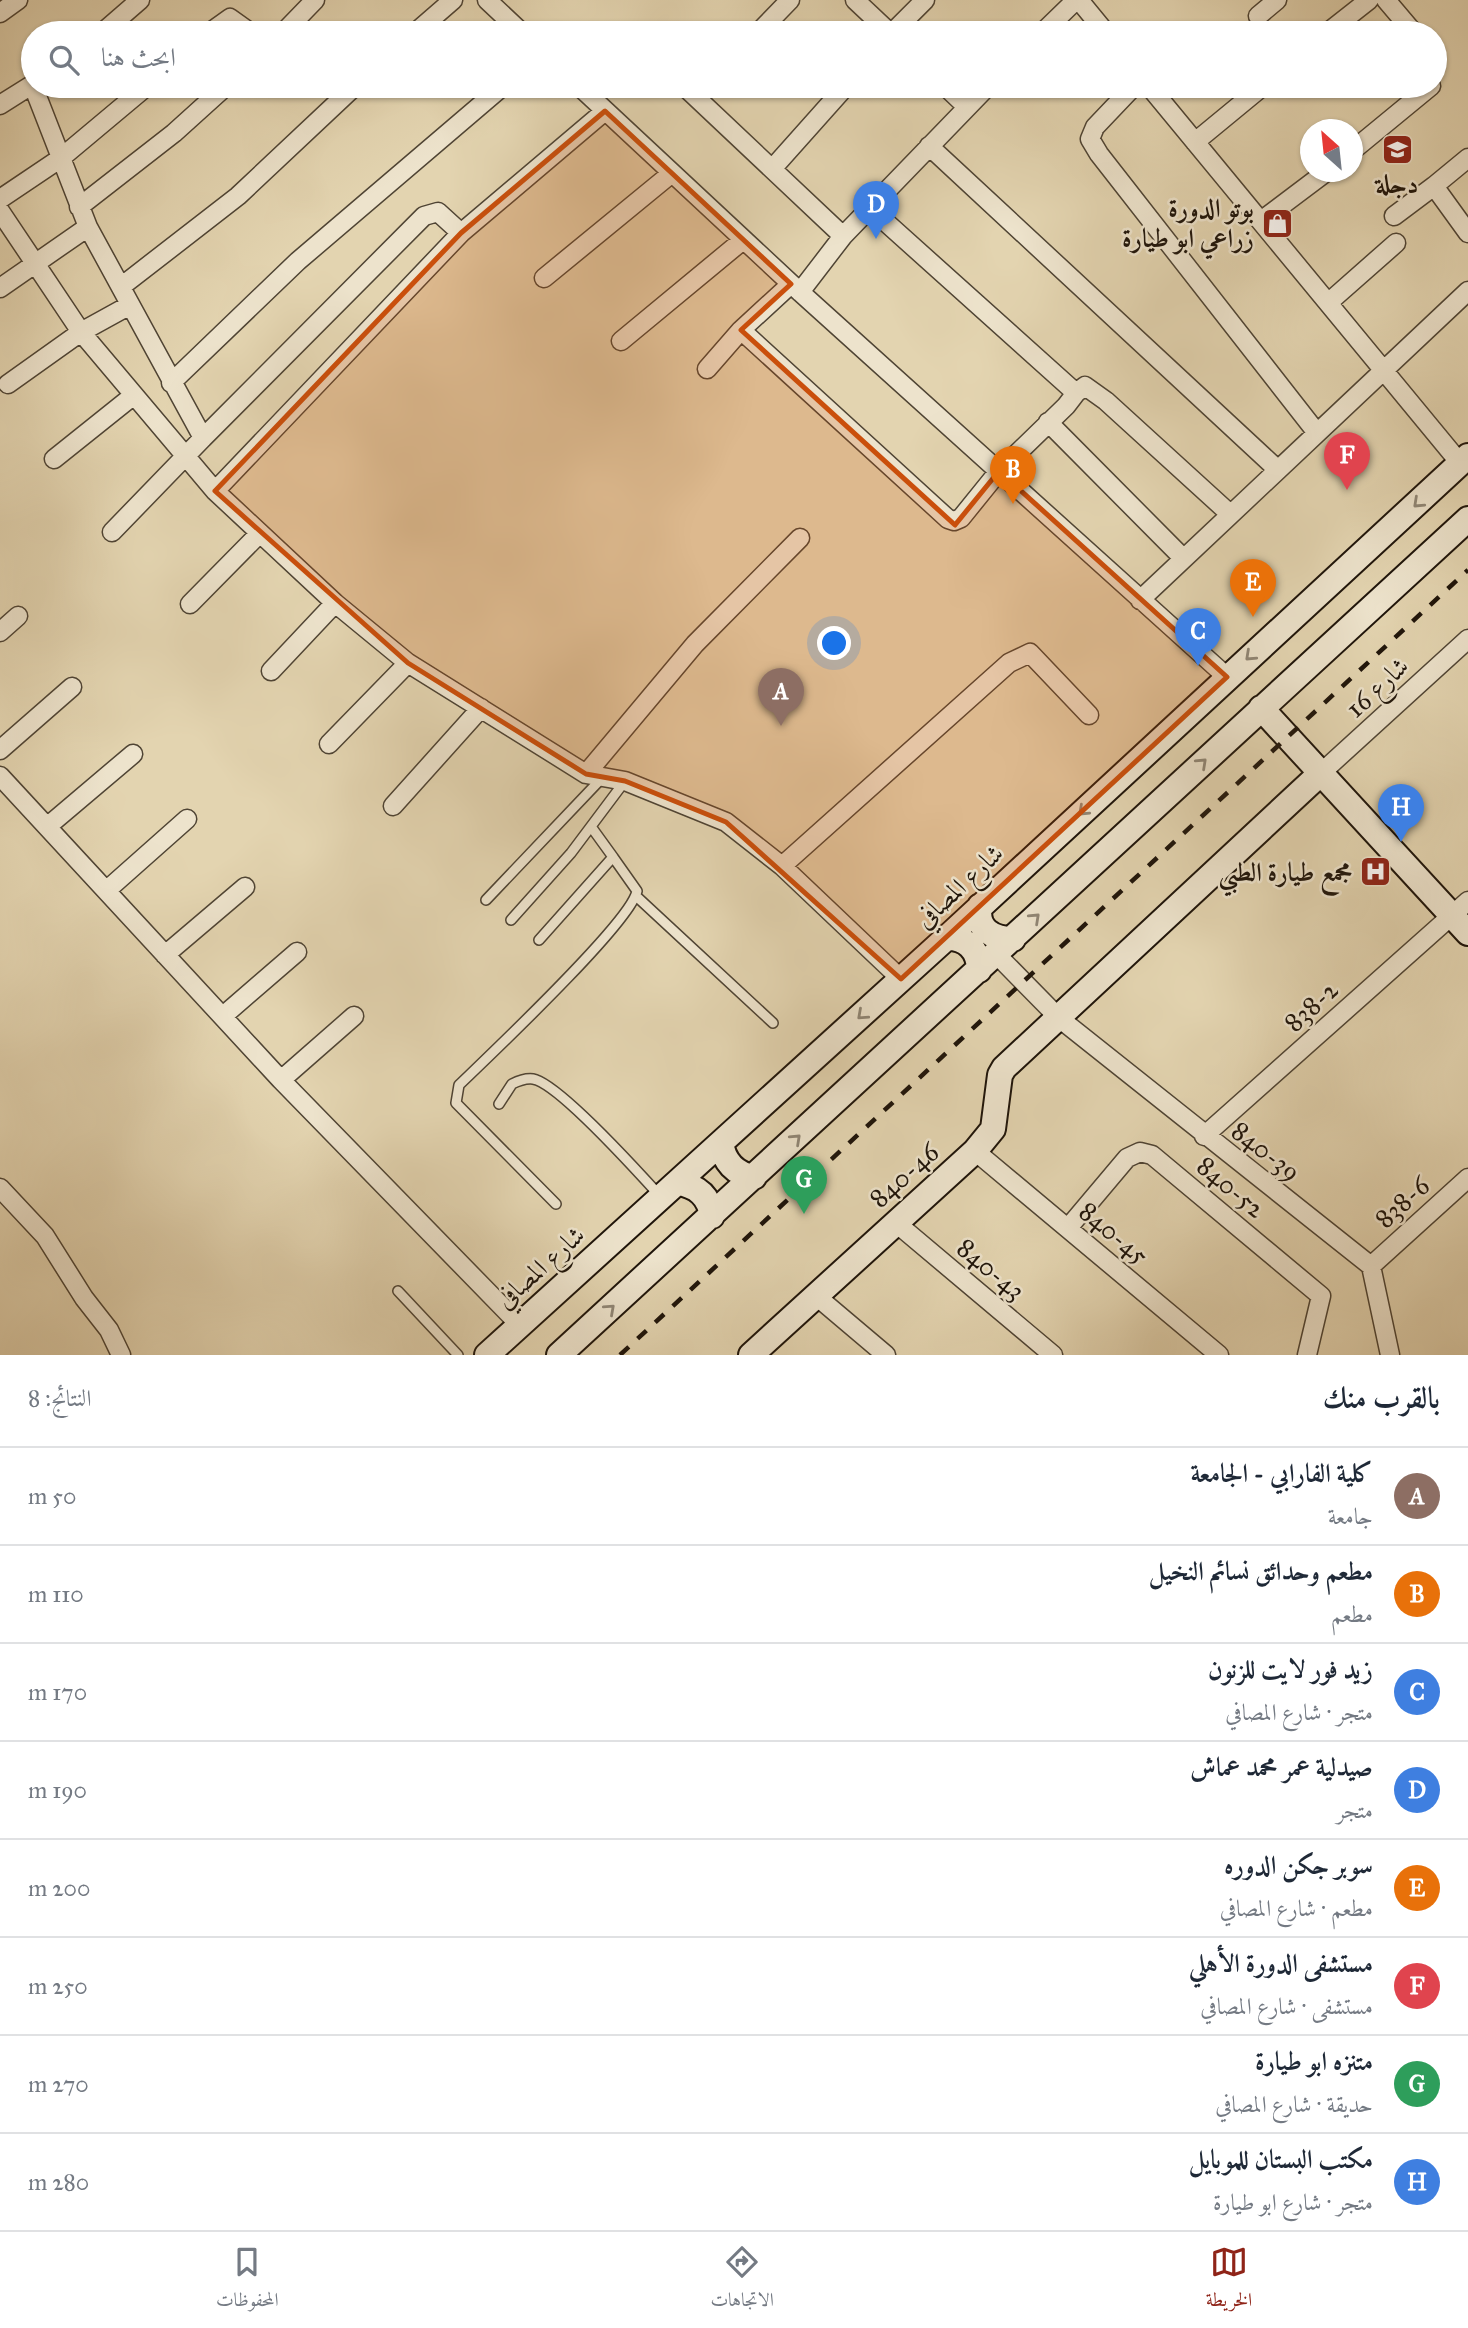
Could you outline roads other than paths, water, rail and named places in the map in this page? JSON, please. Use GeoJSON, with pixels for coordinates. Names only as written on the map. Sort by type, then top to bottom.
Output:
{"type":"FeatureCollection","features":[{"type":"Feature","properties":{"kind":"main road","name":"شارع المصافي"},"geometry":{"type":"LineString","coordinates":[[487,1355],[981,906],[1464,460]]}},
{"type":"Feature","properties":{"kind":"main road"},"geometry":{"type":"LineString","coordinates":[[559,1355],[1468,519]]}},
{"type":"Feature","properties":{"kind":"main road"},"geometry":{"type":"LineString","coordinates":[[1261,708],[1463,917]]}},
{"type":"Feature","properties":{"kind":"main road","name":"840-46"},"geometry":{"type":"LineString","coordinates":[[751,1355],[975,1151],[993,1129],[1000,1075],[1004,1068],[1321,773]]}},
{"type":"Feature","properties":{"kind":"main road"},"geometry":{"type":"LineString","coordinates":[[981,906],[979,918],[989,934],[1000,939],[996,954]]}},
{"type":"Feature","properties":{"kind":"main road"},"geometry":{"type":"LineString","coordinates":[[946,938],[957,938],[968,944],[979,960],[996,954]]}},
{"type":"Feature","properties":{"kind":"main road"},"geometry":{"type":"LineString","coordinates":[[721,1143],[723,1153],[733,1168],[754,1177]]}},
{"type":"Feature","properties":{"kind":"main road"},"geometry":{"type":"LineString","coordinates":[[670,1190],[688,1184],[704,1194],[712,1216]]}},
{"type":"Feature","properties":{"kind":"street"},"geometry":{"type":"LineString","coordinates":[[0,13],[18,0]]}},
{"type":"Feature","properties":{"kind":"street"},"geometry":{"type":"LineString","coordinates":[[116,21],[140,0]]}},
{"type":"Feature","properties":{"kind":"street"},"geometry":{"type":"LineString","coordinates":[[295,21],[315,0]]}},
{"type":"Feature","properties":{"kind":"street"},"geometry":{"type":"LineString","coordinates":[[429,21],[453,0]]}},
{"type":"Feature","properties":{"kind":"street"},"geometry":{"type":"LineString","coordinates":[[487,0],[509,21]]}},
{"type":"Feature","properties":{"kind":"street"},"geometry":{"type":"LineString","coordinates":[[770,21],[790,0]]}},
{"type":"Feature","properties":{"kind":"street"},"geometry":{"type":"LineString","coordinates":[[855,0],[878,21]]}},
{"type":"Feature","properties":{"kind":"street"},"geometry":{"type":"LineString","coordinates":[[903,21],[925,0]]}},
{"type":"Feature","properties":{"kind":"street"},"geometry":{"type":"LineString","coordinates":[[1055,21],[1078,0],[1096,21]]}},
{"type":"Feature","properties":{"kind":"street"},"geometry":{"type":"LineString","coordinates":[[1258,16],[1277,0]]}},
{"type":"Feature","properties":{"kind":"street"},"geometry":{"type":"LineString","coordinates":[[1342,21],[1369,0]]}},
{"type":"Feature","properties":{"kind":"street"},"geometry":{"type":"LineString","coordinates":[[1386,0],[1404,21]]}},
{"type":"Feature","properties":{"kind":"street"},"geometry":{"type":"LineString","coordinates":[[0,105],[21,91]]}},
{"type":"Feature","properties":{"kind":"street"},"geometry":{"type":"LineString","coordinates":[[41,98],[88,227],[203,438]]}},
{"type":"Feature","properties":{"kind":"street"},"geometry":{"type":"LineString","coordinates":[[0,200],[61,158],[133,98]]}},
{"type":"Feature","properties":{"kind":"street"},"geometry":{"type":"LineString","coordinates":[[79,206],[174,133],[213,98]]}},
{"type":"Feature","properties":{"kind":"street"},"geometry":{"type":"LineString","coordinates":[[122,286],[238,195],[342,98]]}},
{"type":"Feature","properties":{"kind":"street"},"geometry":{"type":"LineString","coordinates":[[171,383],[298,261],[489,98]]}},
{"type":"Feature","properties":{"kind":"street"},"geometry":{"type":"LineString","coordinates":[[593,98],[795,288],[1227,677]]}},
{"type":"Feature","properties":{"kind":"street"},"geometry":{"type":"LineString","coordinates":[[705,98],[772,169],[843,236]]}},
{"type":"Feature","properties":{"kind":"street"},"geometry":{"type":"LineString","coordinates":[[772,169],[835,98]]}},
{"type":"Feature","properties":{"kind":"street"},"geometry":{"type":"LineString","coordinates":[[958,98],[967,107]]}},
{"type":"Feature","properties":{"kind":"street"},"geometry":{"type":"LineString","coordinates":[[707,369],[741,330],[795,288],[976,98]]}},
{"type":"Feature","properties":{"kind":"street"},"geometry":{"type":"LineString","coordinates":[[1123,98],[1095,127],[1090,139],[1317,433]]}},
{"type":"Feature","properties":{"kind":"street"},"geometry":{"type":"LineString","coordinates":[[1159,98],[1384,371],[1464,460]]}},
{"type":"Feature","properties":{"kind":"street"},"geometry":{"type":"LineString","coordinates":[[1195,142],[1248,98]]}},
{"type":"Feature","properties":{"kind":"street"},"geometry":{"type":"LineString","coordinates":[[1363,143],[1417,98]]}},
{"type":"Feature","properties":{"kind":"street"},"geometry":{"type":"LineString","coordinates":[[215,491],[461,233],[606,111]]}},
{"type":"Feature","properties":{"kind":"street"},"geometry":{"type":"LineString","coordinates":[[929,146],[1278,470]]}},
{"type":"Feature","properties":{"kind":"street"},"geometry":{"type":"LineString","coordinates":[[1394,216],[1468,158]]}},
{"type":"Feature","properties":{"kind":"street"},"geometry":{"type":"LineString","coordinates":[[544,278],[672,173]]}},
{"type":"Feature","properties":{"kind":"street"},"geometry":{"type":"LineString","coordinates":[[1261,221],[1313,182]]}},
{"type":"Feature","properties":{"kind":"street"},"geometry":{"type":"LineString","coordinates":[[1434,186],[1468,233]]}},
{"type":"Feature","properties":{"kind":"street"},"geometry":{"type":"LineString","coordinates":[[870,208],[1076,393]]}},
{"type":"Feature","properties":{"kind":"street"},"geometry":{"type":"LineString","coordinates":[[0,211],[81,332],[215,491],[258,535],[335,603],[408,663],[594,776],[625,781],[726,821],[782,866],[901,979]]}},
{"type":"Feature","properties":{"kind":"street"},"geometry":{"type":"LineString","coordinates":[[112,532],[424,216],[438,212],[461,233]]}},
{"type":"Feature","properties":{"kind":"street"},"geometry":{"type":"LineString","coordinates":[[0,288],[88,227]]}},
{"type":"Feature","properties":{"kind":"street"},"geometry":{"type":"LineString","coordinates":[[621,341],[743,240]]}},
{"type":"Feature","properties":{"kind":"street"},"geometry":{"type":"LineString","coordinates":[[1328,303],[1396,243]]}},
{"type":"Feature","properties":{"kind":"street"},"geometry":{"type":"LineString","coordinates":[[1140,600],[1468,291]]}},
{"type":"Feature","properties":{"kind":"street"},"geometry":{"type":"LineString","coordinates":[[8,384],[81,332],[130,305]]}},
{"type":"Feature","properties":{"kind":"street"},"geometry":{"type":"LineString","coordinates":[[741,330],[948,519],[954,521],[961,518],[999,471],[1085,386],[1106,401],[1230,514]]}},
{"type":"Feature","properties":{"kind":"street"},"geometry":{"type":"LineString","coordinates":[[54,459],[134,395]]}},
{"type":"Feature","properties":{"kind":"street"},"geometry":{"type":"LineString","coordinates":[[1048,422],[1184,558]]}},
{"type":"Feature","properties":{"kind":"street"},"geometry":{"type":"LineString","coordinates":[[190,604],[258,535]]}},
{"type":"Feature","properties":{"kind":"street"},"geometry":{"type":"LineString","coordinates":[[594,776],[695,644],[800,538]]}},
{"type":"Feature","properties":{"kind":"street"},"geometry":{"type":"LineString","coordinates":[[271,671],[335,603]]}},
{"type":"Feature","properties":{"kind":"street"},"geometry":{"type":"LineString","coordinates":[[0,632],[18,616]]}},
{"type":"Feature","properties":{"kind":"street","name":"شارع 16"},"geometry":{"type":"LineString","coordinates":[[1321,773],[1468,639]]}},
{"type":"Feature","properties":{"kind":"street"},"geometry":{"type":"LineString","coordinates":[[782,866],[1009,663],[1030,653],[1089,715]]}},
{"type":"Feature","properties":{"kind":"street"},"geometry":{"type":"LineString","coordinates":[[329,744],[408,663]]}},
{"type":"Feature","properties":{"kind":"street"},"geometry":{"type":"LineString","coordinates":[[0,750],[72,687]]}},
{"type":"Feature","properties":{"kind":"street"},"geometry":{"type":"LineString","coordinates":[[393,806],[481,708]]}},
{"type":"Feature","properties":{"kind":"street"},"geometry":{"type":"LineString","coordinates":[[48,825],[132,754]]}},
{"type":"Feature","properties":{"kind":"street"},"geometry":{"type":"LineString","coordinates":[[0,776],[281,1080],[520,1325]]}},
{"type":"Feature","properties":{"kind":"street"},"geometry":{"type":"LineString","coordinates":[[107,890],[187,818]]}},
{"type":"Feature","properties":{"kind":"street"},"geometry":{"type":"LineString","coordinates":[[165,955],[245,887]]}},
{"type":"Feature","properties":{"kind":"street","name":"838-2"},"geometry":{"type":"LineString","coordinates":[[1204,1136],[1463,917]]}},
{"type":"Feature","properties":{"kind":"street"},"geometry":{"type":"LineString","coordinates":[[223,1016],[297,952]]}},
{"type":"Feature","properties":{"kind":"street","name":"840-39"},"geometry":{"type":"LineString","coordinates":[[996,954],[1059,1018],[1370,1266]]}},
{"type":"Feature","properties":{"kind":"street"},"geometry":{"type":"LineString","coordinates":[[281,1080],[355,1016]]}},
{"type":"Feature","properties":{"kind":"street","name":"840-45"},"geometry":{"type":"LineString","coordinates":[[975,1151],[1219,1355]]}},
{"type":"Feature","properties":{"kind":"street","name":"840-52"},"geometry":{"type":"LineString","coordinates":[[1068,1228],[1127,1158],[1140,1152],[1152,1155],[1321,1296],[1303,1354]]}},
{"type":"Feature","properties":{"kind":"street","name":"838-6"},"geometry":{"type":"LineString","coordinates":[[1370,1266],[1468,1178]]}},
{"type":"Feature","properties":{"kind":"street"},"geometry":{"type":"LineString","coordinates":[[0,1188],[45,1237],[84,1298],[109,1330],[121,1355]]}},
{"type":"Feature","properties":{"kind":"street","name":"840-43"},"geometry":{"type":"LineString","coordinates":[[895,1222],[1053,1355]]}},
{"type":"Feature","properties":{"kind":"street"},"geometry":{"type":"LineString","coordinates":[[1370,1266],[1390,1355]]}},
{"type":"Feature","properties":{"kind":"street"},"geometry":{"type":"LineString","coordinates":[[815,1296],[886,1355]]}},
{"type":"Feature","properties":{"kind":"lane"},"geometry":{"type":"LineString","coordinates":[[485,900],[594,776]]}},
{"type":"Feature","properties":{"kind":"lane"},"geometry":{"type":"LineString","coordinates":[[511,920],[592,828],[625,781]]}},
{"type":"Feature","properties":{"kind":"lane"},"geometry":{"type":"LineString","coordinates":[[556,1205],[456,1103],[459,1085],[573,972],[631,906],[636,896],[637,891],[592,828]]}},
{"type":"Feature","properties":{"kind":"lane"},"geometry":{"type":"LineString","coordinates":[[540,940],[613,857]]}},
{"type":"Feature","properties":{"kind":"lane"},"geometry":{"type":"LineString","coordinates":[[636,896],[773,1023]]}},
{"type":"Feature","properties":{"kind":"lane"},"geometry":{"type":"LineString","coordinates":[[499,1104],[506,1091],[522,1080],[542,1083],[670,1190]]}},
{"type":"Feature","properties":{"kind":"lane"},"geometry":{"type":"LineString","coordinates":[[398,1291],[458,1355]]}},
{"type":"Feature","properties":{"kind":"railway"},"geometry":{"type":"LineString","coordinates":[[620,1355],[1468,570]]}},
{"type":"Feature","properties":{"kind":"place","name":"دجلة"},"geometry":{"type":"Point","coordinates":[1397,149]}},
{"type":"Feature","properties":{"kind":"place","name":"بوتو الدورة زراعي ابو طيارة"},"geometry":{"type":"Point","coordinates":[1277,223]}},
{"type":"Feature","properties":{"kind":"place","name":"صيدلية عمر محمد عماش"},"geometry":{"type":"Point","coordinates":[876,239]}},
{"type":"Feature","properties":{"kind":"place","name":"مستشفى الدورة الأهلي"},"geometry":{"type":"Point","coordinates":[1347,490]}},
{"type":"Feature","properties":{"kind":"place","name":"مطعم وحدائق نسائم النخيل"},"geometry":{"type":"Point","coordinates":[1013,504]}},
{"type":"Feature","properties":{"kind":"place","name":"سوبر جكن الدوره"},"geometry":{"type":"Point","coordinates":[1253,617]}},
{"type":"Feature","properties":{"kind":"place","name":"زيد فور لايت للزنون"},"geometry":{"type":"Point","coordinates":[1198,666]}},
{"type":"Feature","properties":{"kind":"place","name":"كلية الفارابي - الجامعة"},"geometry":{"type":"Point","coordinates":[781,726]}},
{"type":"Feature","properties":{"kind":"place","name":"مكتب البستان للموبايل"},"geometry":{"type":"Point","coordinates":[1401,842]}},
{"type":"Feature","properties":{"kind":"place","name":"مجمع طيارة الطبي"},"geometry":{"type":"Point","coordinates":[1375,872]}},
{"type":"Feature","properties":{"kind":"place","name":"متنزه ابو طيارة"},"geometry":{"type":"Point","coordinates":[804,1214]}}]}
